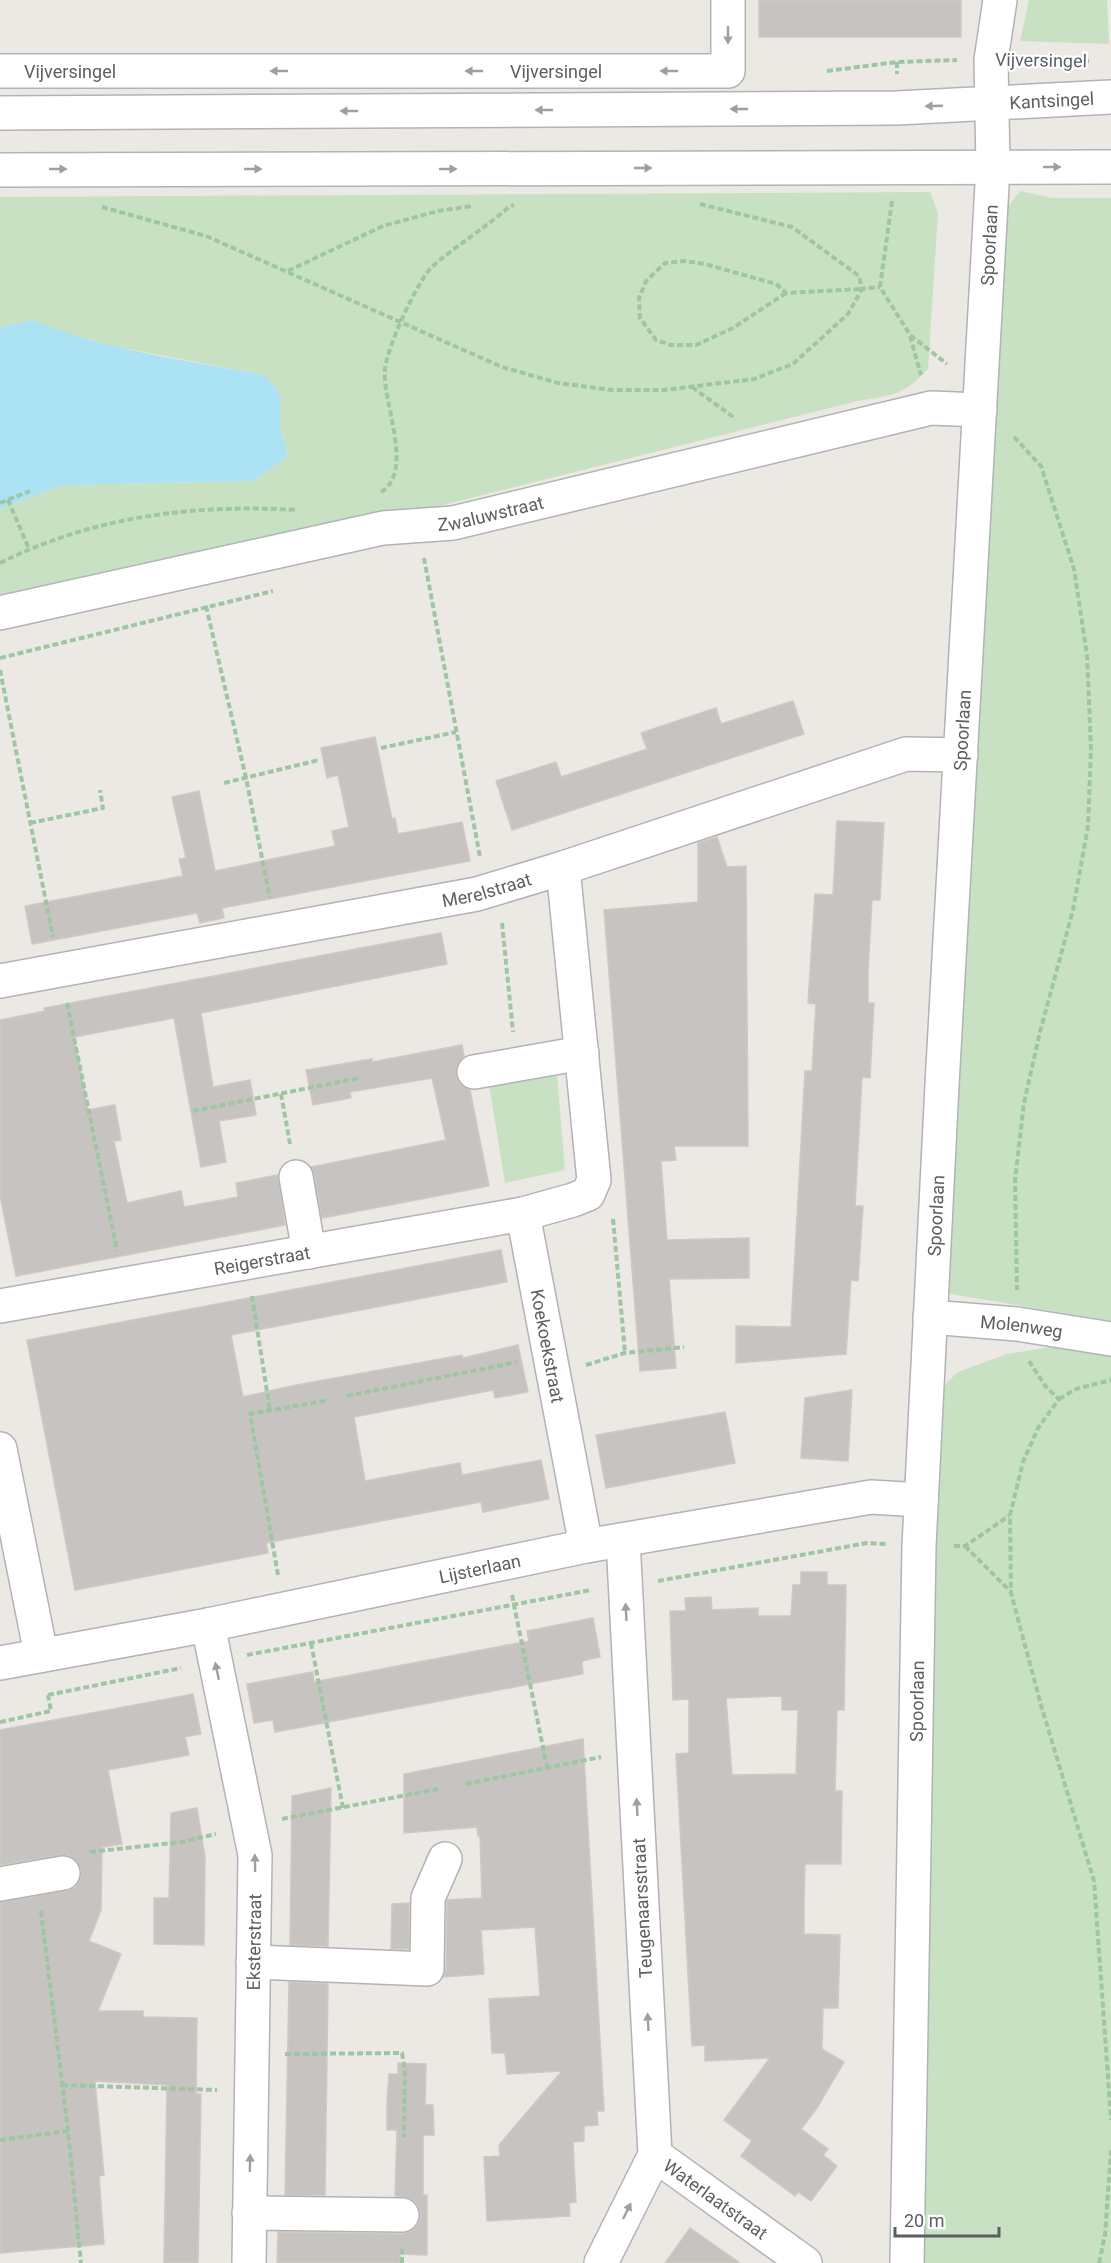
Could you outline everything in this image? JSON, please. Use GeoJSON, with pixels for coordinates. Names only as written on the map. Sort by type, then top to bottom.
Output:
{"type":"FeatureCollection","features":[{"type":"Feature","properties":{"kind":"street","name":"Vijversingel"},"geometry":{"type":"LineString","coordinates":[[0,71],[728,71],[728,0]]}},
{"type":"Feature","properties":{"kind":"street"},"geometry":{"type":"LineString","coordinates":[[0,113],[885,108],[992,104],[991,60],[1000,0]]}},
{"type":"Feature","properties":{"kind":"street","name":"Kantsingel"},"geometry":{"type":"LineString","coordinates":[[992,104],[1111,97]]}},
{"type":"Feature","properties":{"kind":"street","name":"Spoorlaan"},"geometry":{"type":"LineString","coordinates":[[907,2263],[919,1546],[993,167],[992,104]]}},
{"type":"Feature","properties":{"kind":"street"},"geometry":{"type":"LineString","coordinates":[[0,170],[1111,167]]}},
{"type":"Feature","properties":{"kind":"street","name":"Zwaluwstraat"},"geometry":{"type":"LineString","coordinates":[[0,614],[383,528],[453,523],[931,408],[980,401]]}},
{"type":"Feature","properties":{"kind":"street","name":"Merelstraat"},"geometry":{"type":"LineString","coordinates":[[0,981],[477,894],[563,868],[906,754],[961,755]]}},
{"type":"Feature","properties":{"kind":"street"},"geometry":{"type":"LineString","coordinates":[[523,1214],[588,1194],[594,1180],[563,868]]}},
{"type":"Feature","properties":{"kind":"street"},"geometry":{"type":"LineString","coordinates":[[474,1072],[582,1053]]}},
{"type":"Feature","properties":{"kind":"street"},"geometry":{"type":"LineString","coordinates":[[296,1177],[309,1252]]}},
{"type":"Feature","properties":{"kind":"street","name":"Reigerstraat"},"geometry":{"type":"LineString","coordinates":[[0,1306],[523,1214]]}},
{"type":"Feature","properties":{"kind":"street","name":"Koekoekstraat"},"geometry":{"type":"LineString","coordinates":[[523,1214],[586,1546]]}},
{"type":"Feature","properties":{"kind":"street","name":"Molenweg"},"geometry":{"type":"LineString","coordinates":[[930,1317],[1017,1324],[1111,1339]]}},
{"type":"Feature","properties":{"kind":"street"},"geometry":{"type":"LineString","coordinates":[[0,1449],[41,1654]]}},
{"type":"Feature","properties":{"kind":"street","name":"Lijsterlaan"},"geometry":{"type":"LineString","coordinates":[[0,1663],[208,1625],[586,1546],[871,1497],[921,1500]]}},
{"type":"Feature","properties":{"kind":"street","name":"Teugenaarsstraat"},"geometry":{"type":"LineString","coordinates":[[601,2263],[655,2156],[623,1540]]}},
{"type":"Feature","properties":{"kind":"street","name":"Eksterstraat"},"geometry":{"type":"LineString","coordinates":[[208,1625],[255,1855],[249,2263]]}},
{"type":"Feature","properties":{"kind":"street"},"geometry":{"type":"LineString","coordinates":[[254,1962],[427,1969],[428,1898],[445,1859]]}},
{"type":"Feature","properties":{"kind":"street"},"geometry":{"type":"LineString","coordinates":[[0,1884],[61,1868]]}},
{"type":"Feature","properties":{"kind":"street","name":"Waterlaatstraat"},"geometry":{"type":"LineString","coordinates":[[655,2156],[805,2263]]}},
{"type":"Feature","properties":{"kind":"street"},"geometry":{"type":"LineString","coordinates":[[249,2213],[402,2215]]}},
{"type":"Feature","properties":{"kind":"path","name":"Vijversingel"},"geometry":{"type":"LineString","coordinates":[[818,72],[897,62],[1098,61]]}},
{"type":"Feature","properties":{"kind":"path"},"geometry":{"type":"LineString","coordinates":[[99,206],[206,236],[502,367],[558,383],[612,390],[664,390],[754,379],[793,364],[848,314],[862,289],[859,276],[792,227],[693,203]]}},
{"type":"Feature","properties":{"kind":"path"},"geometry":{"type":"LineString","coordinates":[[498,206],[509,207],[520,204]]}},
{"type":"Feature","properties":{"kind":"path"},"geometry":{"type":"LineString","coordinates":[[288,271],[383,226],[438,211],[476,205]]}},
{"type":"Feature","properties":{"kind":"path"},"geometry":{"type":"LineString","coordinates":[[378,494],[386,489],[395,473],[398,453],[387,403],[384,368],[400,321],[431,268],[509,207]]}},
{"type":"Feature","properties":{"kind":"path"},"geometry":{"type":"LineString","coordinates":[[786,293],[776,284],[705,264],[685,261],[665,263],[646,281],[639,298],[640,318],[656,340],[671,345],[696,345],[733,328],[786,293],[880,287],[910,335],[980,401]]}},
{"type":"Feature","properties":{"kind":"path"},"geometry":{"type":"LineString","coordinates":[[910,335],[931,408]]}},
{"type":"Feature","properties":{"kind":"path"},"geometry":{"type":"LineString","coordinates":[[692,387],[774,445]]}},
{"type":"Feature","properties":{"kind":"path"},"geometry":{"type":"LineString","coordinates":[[1011,434],[1041,465],[1074,569],[1087,656],[1091,749],[1088,826],[1075,900],[1024,1103],[1015,1180],[1017,1324],[1023,1348],[1036,1374],[1059,1399]]}},
{"type":"Feature","properties":{"kind":"path"},"geometry":{"type":"LineString","coordinates":[[0,503],[30,491]]}},
{"type":"Feature","properties":{"kind":"path"},"geometry":{"type":"LineString","coordinates":[[8,500],[29,549]]}},
{"type":"Feature","properties":{"kind":"path"},"geometry":{"type":"LineString","coordinates":[[0,563],[29,549],[110,522],[196,510],[246,507],[305,510]]}},
{"type":"Feature","properties":{"kind":"path"},"geometry":{"type":"LineString","coordinates":[[417,525],[479,856],[495,869],[499,888],[516,1064]]}},
{"type":"Feature","properties":{"kind":"path"},"geometry":{"type":"LineString","coordinates":[[198,570],[246,778],[277,931]]}},
{"type":"Feature","properties":{"kind":"path"},"geometry":{"type":"LineString","coordinates":[[0,658],[274,590]]}},
{"type":"Feature","properties":{"kind":"path"},"geometry":{"type":"LineString","coordinates":[[0,670],[124,1285]]}},
{"type":"Feature","properties":{"kind":"path"},"geometry":{"type":"LineString","coordinates":[[381,748],[456,732]]}},
{"type":"Feature","properties":{"kind":"path"},"geometry":{"type":"LineString","coordinates":[[224,783],[319,760]]}},
{"type":"Feature","properties":{"kind":"path"},"geometry":{"type":"LineString","coordinates":[[30,823],[103,808],[100,790]]}},
{"type":"Feature","properties":{"kind":"path"},"geometry":{"type":"LineString","coordinates":[[193,1111],[359,1078]]}},
{"type":"Feature","properties":{"kind":"path"},"geometry":{"type":"LineString","coordinates":[[281,1094],[296,1177]]}},
{"type":"Feature","properties":{"kind":"path"},"geometry":{"type":"LineString","coordinates":[[588,1194],[611,1200],[625,1353]]}},
{"type":"Feature","properties":{"kind":"path"},"geometry":{"type":"LineString","coordinates":[[246,1263],[270,1411]]}},
{"type":"Feature","properties":{"kind":"path"},"geometry":{"type":"LineString","coordinates":[[347,1396],[625,1353],[684,1347]]}},
{"type":"Feature","properties":{"kind":"path"},"geometry":{"type":"LineString","coordinates":[[1111,1380],[1076,1389],[1059,1399],[1038,1428],[1023,1462],[1010,1515],[1011,1593],[1041,1705],[1094,1881],[1111,2120]]}},
{"type":"Feature","properties":{"kind":"path"},"geometry":{"type":"LineString","coordinates":[[329,1400],[250,1414],[294,1607],[311,1643],[343,1808]]}},
{"type":"Feature","properties":{"kind":"path"},"geometry":{"type":"LineString","coordinates":[[48,1695],[590,1590],[625,1587],[867,1543],[965,1546],[1010,1515]]}},
{"type":"Feature","properties":{"kind":"path"},"geometry":{"type":"LineString","coordinates":[[965,1546],[1011,1593]]}},
{"type":"Feature","properties":{"kind":"path"},"geometry":{"type":"LineString","coordinates":[[505,1563],[547,1767]]}},
{"type":"Feature","properties":{"kind":"path"},"geometry":{"type":"LineString","coordinates":[[0,1722],[51,1711],[41,1654]]}},
{"type":"Feature","properties":{"kind":"path"},"geometry":{"type":"LineString","coordinates":[[466,1784],[634,1750]]}},
{"type":"Feature","properties":{"kind":"path"},"geometry":{"type":"LineString","coordinates":[[81,2263],[62,2085],[61,1868],[249,1826],[438,1789]]}},
{"type":"Feature","properties":{"kind":"path"},"geometry":{"type":"LineString","coordinates":[[252,2054],[402,2053],[405,2071],[404,2137]]}},
{"type":"Feature","properties":{"kind":"path"},"geometry":{"type":"LineString","coordinates":[[62,2085],[251,2091]]}},
{"type":"Feature","properties":{"kind":"path"},"geometry":{"type":"LineString","coordinates":[[0,2140],[68,2131]]}},
{"type":"Feature","properties":{"kind":"path"},"geometry":{"type":"LineString","coordinates":[[1099,2263],[1105,2235],[1111,2150]]}},
{"type":"Feature","properties":{"kind":"green space"},"geometry":{"type":"Polygon","coordinates":[[[1029,0],[1107,0],[1109,44],[1020,41],[1029,0]]]}},
{"type":"Feature","properties":{"kind":"green space"},"geometry":{"type":"Polygon","coordinates":[[[1020,191],[1052,198],[1111,198],[1111,1321],[939,1292],[1005,211],[1020,191]]]}},
{"type":"Feature","properties":{"kind":"green space"},"geometry":{"type":"Polygon","coordinates":[[[930,192],[938,213],[928,369],[911,385],[896,393],[0,616],[0,509],[62,485],[253,481],[288,456],[280,426],[280,394],[265,375],[117,347],[62,332],[33,320],[0,329],[0,197],[930,192]]]}},
{"type":"Feature","properties":{"kind":"green space"},"geometry":{"type":"Polygon","coordinates":[[[556,1064],[565,1170],[505,1183],[488,1078],[556,1064]]]}},
{"type":"Feature","properties":{"kind":"green space"},"geometry":{"type":"Polygon","coordinates":[[[1065,1345],[1111,1349],[1111,2263],[909,2263],[940,1389],[958,1372],[1007,1354],[1065,1345]]]}},
{"type":"Feature","properties":{"kind":"water"},"geometry":{"type":"Polygon","coordinates":[[[33,320],[89,340],[118,347],[265,375],[280,394],[280,426],[288,456],[253,481],[62,485],[0,509],[0,329],[33,320]]]}},
{"type":"Feature","properties":{"kind":"building"},"geometry":{"type":"Polygon","coordinates":[[[759,0],[961,0],[961,37],[759,37],[759,0]]]}},
{"type":"Feature","properties":{"kind":"building"},"geometry":{"type":"Polygon","coordinates":[[[793,701],[804,734],[512,830],[496,781],[556,762],[561,777],[647,749],[641,733],[716,708],[721,724],[793,701]]]}},
{"type":"Feature","properties":{"kind":"building"},"geometry":{"type":"Polygon","coordinates":[[[375,737],[392,819],[395,818],[398,834],[462,822],[470,861],[222,908],[224,918],[200,923],[197,913],[32,944],[25,906],[183,876],[179,859],[186,858],[172,797],[199,791],[215,871],[335,846],[332,831],[349,827],[338,775],[327,778],[321,748],[375,737]]]}},
{"type":"Feature","properties":{"kind":"building"},"geometry":{"type":"Polygon","coordinates":[[[837,821],[884,823],[880,900],[872,900],[868,1003],[874,1003],[870,1078],[862,1077],[855,1206],[863,1206],[858,1281],[851,1280],[846,1354],[736,1363],[736,1326],[791,1327],[805,1071],[812,1071],[816,1004],[808,1003],[815,894],[833,895],[837,821]]]}},
{"type":"Feature","properties":{"kind":"building"},"geometry":{"type":"Polygon","coordinates":[[[717,837],[727,867],[746,866],[748,1146],[674,1146],[676,1160],[661,1161],[667,1240],[749,1238],[749,1278],[669,1279],[676,1368],[640,1371],[604,910],[698,902],[698,843],[717,837]]]}},
{"type":"Feature","properties":{"kind":"building"},"geometry":{"type":"Polygon","coordinates":[[[441,933],[447,964],[201,1013],[213,1087],[250,1080],[256,1115],[219,1121],[226,1162],[201,1167],[174,1018],[74,1037],[88,1110],[115,1105],[121,1140],[114,1141],[127,1203],[181,1191],[184,1207],[238,1197],[236,1183],[278,1175],[285,1225],[16,1276],[0,1195],[0,1020],[45,1011],[44,1008],[441,933]]]}},
{"type":"Feature","properties":{"kind":"building"},"geometry":{"type":"Polygon","coordinates":[[[462,1045],[464,1056],[457,1065],[456,1076],[460,1084],[470,1090],[489,1186],[322,1218],[311,1167],[446,1140],[432,1078],[350,1092],[351,1098],[313,1105],[306,1070],[372,1059],[372,1062],[462,1045]]]}},
{"type":"Feature","properties":{"kind":"building"},"geometry":{"type":"Polygon","coordinates":[[[501,1250],[507,1282],[231,1335],[243,1397],[462,1355],[463,1358],[518,1345],[528,1392],[495,1398],[493,1390],[354,1417],[365,1481],[460,1463],[462,1475],[541,1460],[549,1499],[483,1512],[481,1502],[266,1543],[268,1553],[75,1590],[27,1340],[501,1250]]]}},
{"type":"Feature","properties":{"kind":"building"},"geometry":{"type":"Polygon","coordinates":[[[852,1390],[848,1461],[801,1458],[805,1398],[852,1390]]]}},
{"type":"Feature","properties":{"kind":"building"},"geometry":{"type":"Polygon","coordinates":[[[725,1412],[735,1463],[606,1488],[596,1435],[725,1412]]]}},
{"type":"Feature","properties":{"kind":"building"},"geometry":{"type":"Polygon","coordinates":[[[801,1572],[827,1572],[827,1585],[846,1585],[844,1710],[837,1710],[835,1791],[842,1791],[841,1864],[805,1864],[804,1934],[840,1935],[838,2008],[823,2008],[822,2049],[844,2062],[817,2108],[801,2129],[828,2149],[823,2155],[837,2166],[811,2201],[798,2192],[795,2196],[741,2156],[752,2141],[724,2120],[770,2058],[705,2061],[705,2045],[692,2046],[676,1754],[689,1753],[689,1699],[673,1700],[670,1611],[686,1611],[685,1598],[711,1597],[712,1610],[758,1608],[758,1616],[791,1616],[793,1585],[801,1585],[801,1572]],[[782,1696],[726,1698],[732,1775],[796,1774],[798,1710],[782,1710],[782,1696]]]}},
{"type":"Feature","properties":{"kind":"building"},"geometry":{"type":"Polygon","coordinates":[[[593,1618],[600,1657],[582,1661],[583,1674],[275,1732],[273,1720],[254,1723],[247,1684],[313,1672],[314,1682],[529,1641],[527,1631],[593,1618]]]}},
{"type":"Feature","properties":{"kind":"building"},"geometry":{"type":"Polygon","coordinates":[[[193,1694],[201,1734],[185,1737],[189,1755],[108,1770],[122,1844],[102,1847],[101,1910],[89,1941],[121,1954],[98,2011],[143,2011],[143,2017],[197,2018],[196,2094],[201,2094],[198,2263],[164,2263],[167,2085],[95,2081],[104,2175],[99,2176],[104,2244],[0,2253],[0,1902],[75,1888],[80,1880],[81,1870],[77,1861],[69,1855],[0,1865],[0,1730],[193,1694]]]}},
{"type":"Feature","properties":{"kind":"building"},"geometry":{"type":"Polygon","coordinates":[[[583,1739],[604,2111],[597,2111],[598,2125],[584,2126],[584,2141],[573,2142],[576,2202],[569,2203],[570,2216],[487,2221],[484,2157],[500,2156],[499,2145],[562,2071],[507,2074],[505,2053],[492,2053],[489,1999],[540,1996],[535,1927],[481,1930],[484,1974],[444,1977],[447,1900],[482,1898],[480,1836],[478,1836],[477,1827],[404,1833],[404,1774],[583,1739]]]}},
{"type":"Feature","properties":{"kind":"building"},"geometry":{"type":"Polygon","coordinates":[[[331,1788],[328,1946],[290,1945],[292,1796],[331,1788]]]}},
{"type":"Feature","properties":{"kind":"building"},"geometry":{"type":"Polygon","coordinates":[[[197,1808],[205,1857],[204,1945],[154,1944],[154,1898],[169,1898],[171,1813],[197,1808]]]}},
{"type":"Feature","properties":{"kind":"building"},"geometry":{"type":"Polygon","coordinates":[[[409,1903],[409,1949],[391,1949],[392,1904],[409,1903]]]}},
{"type":"Feature","properties":{"kind":"building"},"geometry":{"type":"Polygon","coordinates":[[[289,1982],[328,1984],[325,2195],[285,2195],[289,1982]]]}},
{"type":"Feature","properties":{"kind":"building"},"geometry":{"type":"Polygon","coordinates":[[[398,2063],[426,2064],[425,2105],[433,2105],[434,2135],[423,2135],[423,2195],[427,2195],[427,2255],[400,2254],[400,2263],[277,2263],[278,2232],[402,2234],[411,2232],[418,2225],[421,2216],[418,2205],[411,2199],[395,2196],[397,2130],[387,2130],[387,2102],[389,2074],[398,2074],[398,2063]]]}},
{"type":"Feature","properties":{"kind":"building"},"geometry":{"type":"Polygon","coordinates":[[[690,2228],[740,2263],[665,2263],[690,2228]]]}}]}
